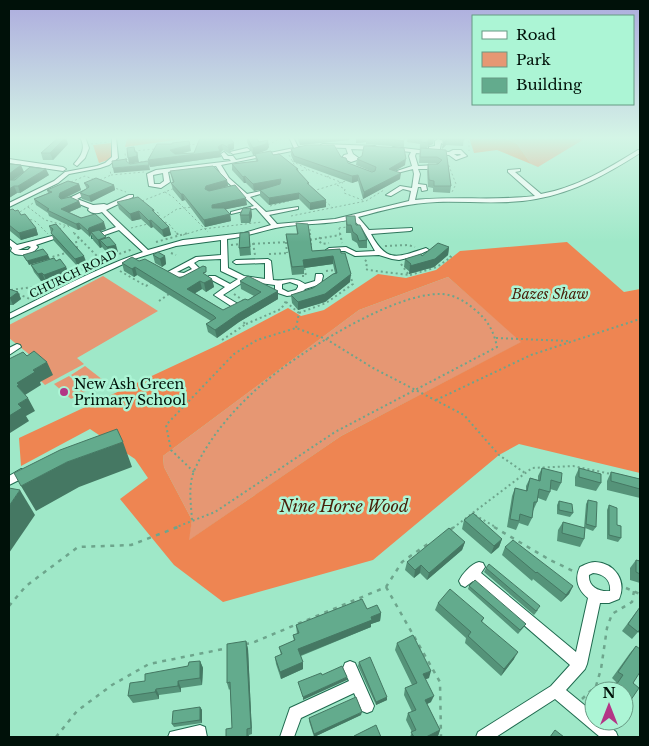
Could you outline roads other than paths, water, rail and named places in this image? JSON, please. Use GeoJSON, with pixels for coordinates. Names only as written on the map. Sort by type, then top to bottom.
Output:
{"type":"FeatureCollection","features":[{"type":"Feature","properties":{"kind":"street"},"geometry":{"type":"LineString","coordinates":[[9,205],[56,182],[64,172]]}},
{"type":"Feature","properties":{"kind":"street"},"geometry":{"type":"LineString","coordinates":[[158,172],[147,173],[151,185],[161,186],[167,182],[165,172]]}},
{"type":"Feature","properties":{"kind":"street"},"geometry":{"type":"LineString","coordinates":[[223,172],[227,179],[258,207],[275,226]]}},
{"type":"Feature","properties":{"kind":"street"},"geometry":{"type":"LineString","coordinates":[[412,202],[416,172]]}},
{"type":"Feature","properties":{"kind":"street"},"geometry":{"type":"LineString","coordinates":[[511,172],[540,195]]}},
{"type":"Feature","properties":{"kind":"street","name":"CHURCH ROAD"},"geometry":{"type":"LineString","coordinates":[[9,317],[144,249],[198,239],[222,240],[260,232],[275,226],[355,218],[371,211],[412,202],[513,200],[564,189],[607,172]]}},
{"type":"Feature","properties":{"kind":"street"},"geometry":{"type":"LineString","coordinates":[[245,196],[278,188],[274,184]]}},
{"type":"Feature","properties":{"kind":"street"},"geometry":{"type":"LineString","coordinates":[[388,192],[402,187],[414,188],[424,186],[424,190]]}},
{"type":"Feature","properties":{"kind":"street"},"geometry":{"type":"LineString","coordinates":[[228,190],[236,188]]}},
{"type":"Feature","properties":{"kind":"street"},"geometry":{"type":"LineString","coordinates":[[64,202],[86,192]]}},
{"type":"Feature","properties":{"kind":"street"},"geometry":{"type":"LineString","coordinates":[[72,199],[92,207],[90,210],[93,211],[104,209],[131,196]]}},
{"type":"Feature","properties":{"kind":"street"},"geometry":{"type":"LineString","coordinates":[[233,213],[258,207]]}},
{"type":"Feature","properties":{"kind":"street"},"geometry":{"type":"LineString","coordinates":[[267,217],[296,208]]}},
{"type":"Feature","properties":{"kind":"street"},"geometry":{"type":"LineString","coordinates":[[104,209],[144,249]]}},
{"type":"Feature","properties":{"kind":"street"},"geometry":{"type":"LineString","coordinates":[[355,218],[364,225],[377,250]]}},
{"type":"Feature","properties":{"kind":"street"},"geometry":{"type":"LineString","coordinates":[[94,237],[123,229]]}},
{"type":"Feature","properties":{"kind":"street"},"geometry":{"type":"LineString","coordinates":[[368,232],[410,229]]}},
{"type":"Feature","properties":{"kind":"street"},"geometry":{"type":"LineString","coordinates":[[9,241],[16,248],[14,251],[18,253],[52,238]]}},
{"type":"Feature","properties":{"kind":"street"},"geometry":{"type":"LineString","coordinates":[[222,240],[224,269],[233,276],[279,283],[291,280],[299,282],[302,287]]}},
{"type":"Feature","properties":{"kind":"street"},"geometry":{"type":"LineString","coordinates":[[31,248],[36,258]]}},
{"type":"Feature","properties":{"kind":"street"},"geometry":{"type":"LineString","coordinates":[[313,251],[346,249],[355,254],[377,250],[400,258],[416,255],[424,248]]}},
{"type":"Feature","properties":{"kind":"street"},"geometry":{"type":"LineString","coordinates":[[177,280],[165,272],[184,275],[196,269],[190,264],[198,258],[223,257]]}},
{"type":"Feature","properties":{"kind":"street"},"geometry":{"type":"LineString","coordinates":[[236,262],[259,258],[268,261],[269,281]]}},
{"type":"Feature","properties":{"kind":"street"},"geometry":{"type":"LineString","coordinates":[[279,283],[277,288],[284,293],[296,293],[302,287],[318,282],[320,274]]}},
{"type":"Feature","properties":{"kind":"street"},"geometry":{"type":"LineString","coordinates":[[212,278],[228,289]]}},
{"type":"Feature","properties":{"kind":"street"},"geometry":{"type":"LineString","coordinates":[[234,304],[218,295],[242,278]]}},
{"type":"Feature","properties":{"kind":"street"},"geometry":{"type":"LineString","coordinates":[[9,352],[17,347]]}},
{"type":"Feature","properties":{"kind":"street"},"geometry":{"type":"LineString","coordinates":[[9,481],[21,473],[26,479]]}},
{"type":"Feature","properties":{"kind":"street"},"geometry":{"type":"LineString","coordinates":[[598,567],[610,573],[617,585],[615,595],[610,597],[596,596],[585,587],[582,575],[588,568],[598,567]]}},
{"type":"Feature","properties":{"kind":"street"},"geometry":{"type":"LineString","coordinates":[[472,574],[580,664]]}},
{"type":"Feature","properties":{"kind":"street"},"geometry":{"type":"LineString","coordinates":[[483,737],[556,691],[580,664],[596,596]]}},
{"type":"Feature","properties":{"kind":"street"},"geometry":{"type":"LineString","coordinates":[[350,668],[367,706]]}},
{"type":"Feature","properties":{"kind":"street"},"geometry":{"type":"LineString","coordinates":[[287,737],[295,713],[358,684]]}},
{"type":"Feature","properties":{"kind":"street"},"geometry":{"type":"LineString","coordinates":[[556,691],[611,737]]}},
{"type":"Feature","properties":{"kind":"street"},"geometry":{"type":"LineString","coordinates":[[174,737],[200,732],[200,737]]}},
{"type":"Feature","properties":{"kind":"place","name":"New Ash Green Primary School"},"geometry":{"type":"Point","coordinates":[64,392]}},
{"type":"Feature","properties":{"kind":"park label","name":"Bazes Shaw"},"geometry":{"type":"Point","coordinates":[550,294]}},
{"type":"Feature","properties":{"kind":"park label","name":"Nine Horse Wood"},"geometry":{"type":"Point","coordinates":[344,506]}}]}
